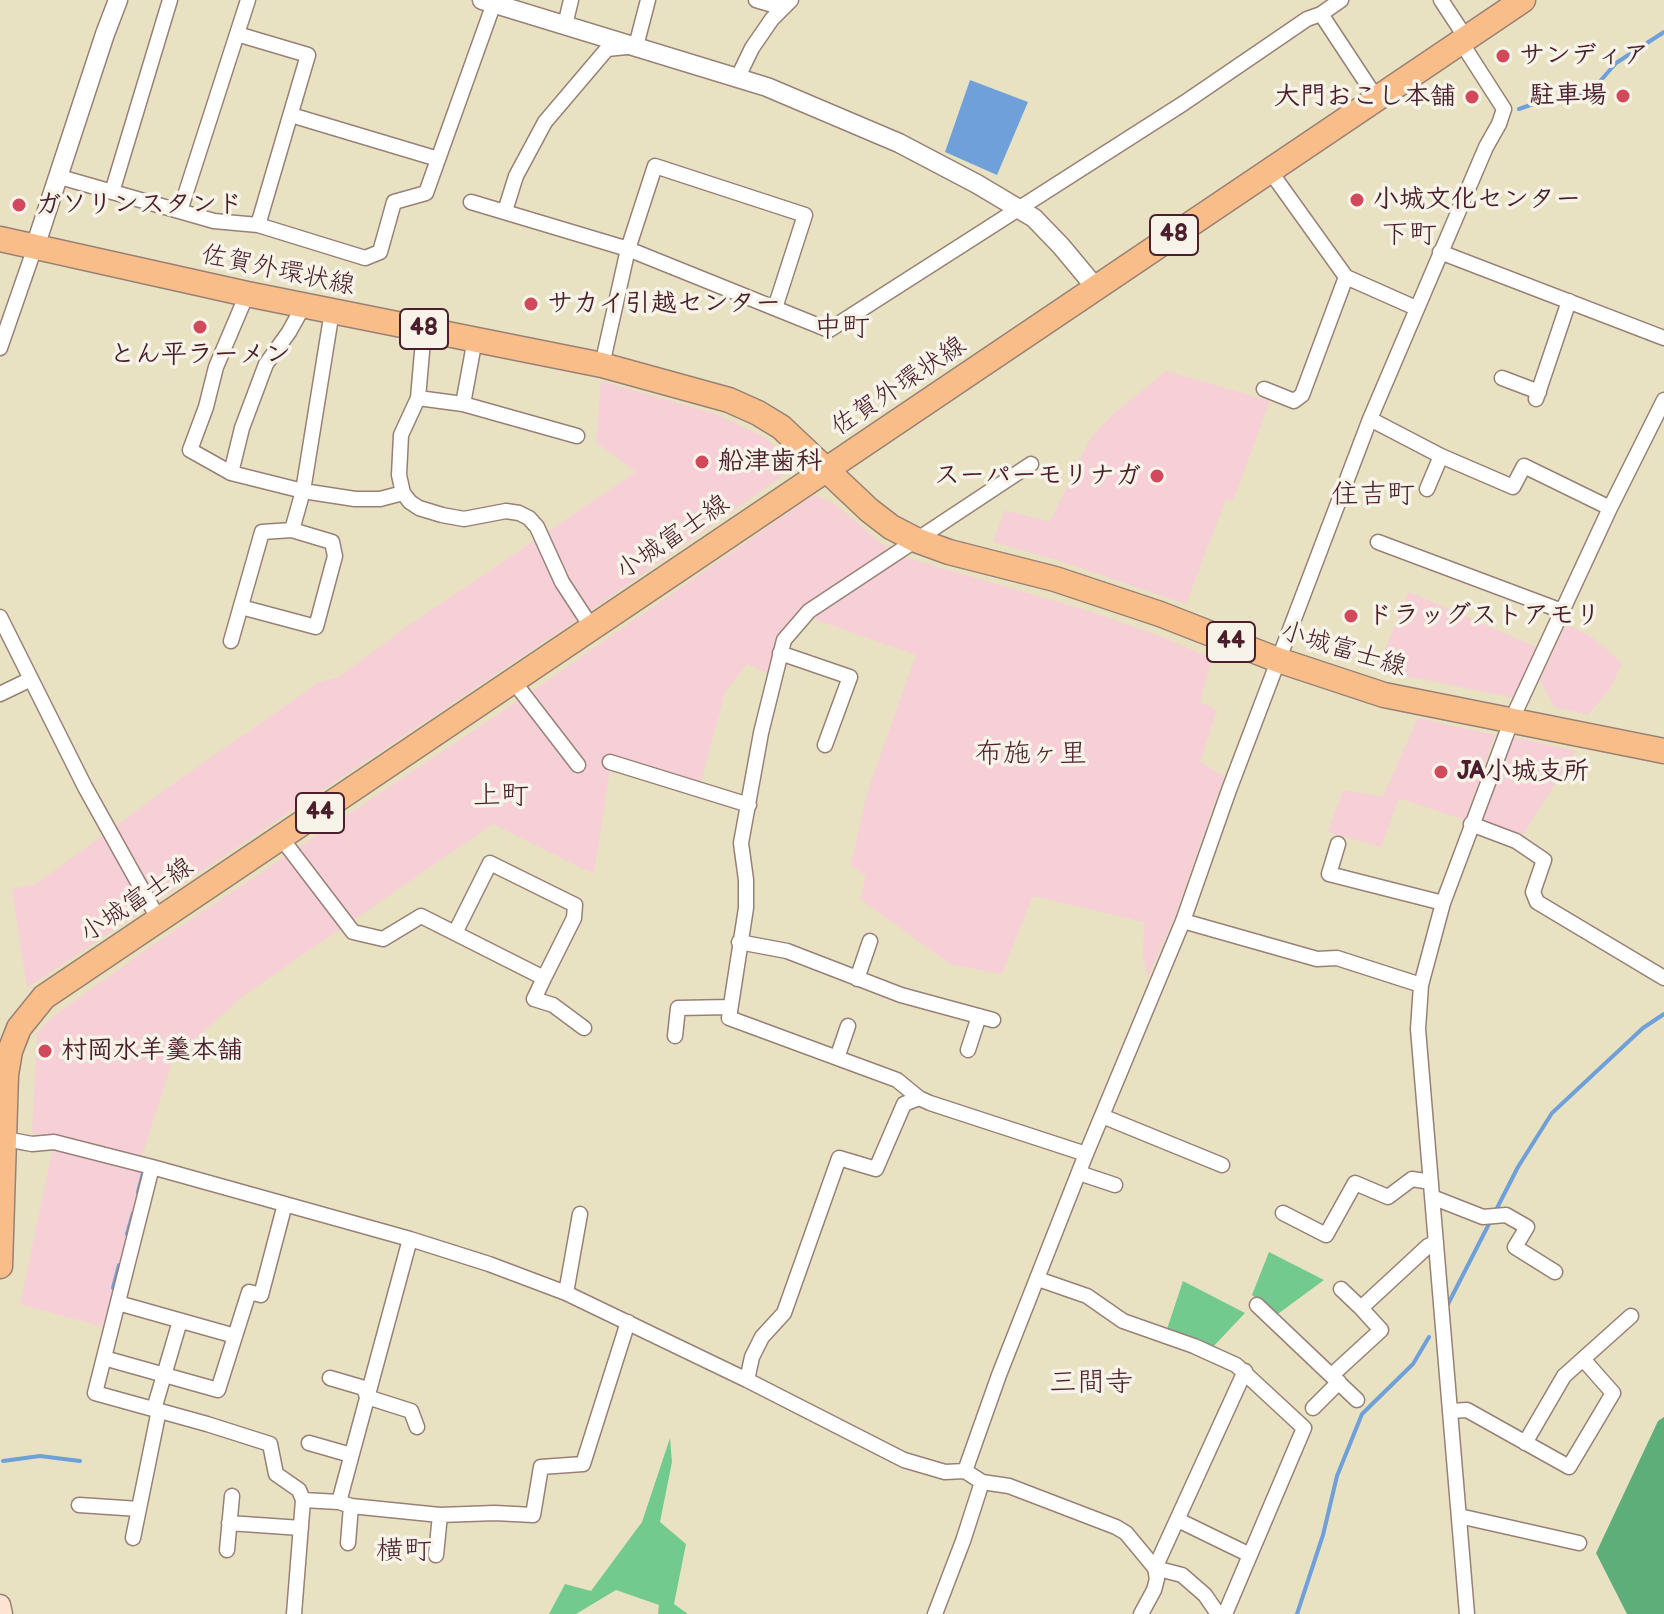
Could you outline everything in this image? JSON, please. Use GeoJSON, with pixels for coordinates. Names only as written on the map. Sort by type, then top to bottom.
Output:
{"type":"FeatureCollection","features":[{"type":"Feature","properties":{"kind":"main road","name":"佐賀外環状線"},"geometry":{"type":"LineString","coordinates":[[0,239],[247,294],[602,365],[729,400],[781,427],[825,470],[1523,0]]}},
{"type":"Feature","properties":{"kind":"main road","name":"小城富士線"},"geometry":{"type":"LineString","coordinates":[[0,1266],[6,1075],[10,1051],[19,1028],[44,997],[825,470],[891,527],[949,552],[1055,579],[1384,695],[1664,751]]}},
{"type":"Feature","properties":{"kind":"main road"},"geometry":{"type":"LineString","coordinates":[[0,1605],[2,1614]]}},
{"type":"Feature","properties":{"kind":"street"},"geometry":{"type":"LineString","coordinates":[[0,348],[118,0]]}},
{"type":"Feature","properties":{"kind":"street"},"geometry":{"type":"LineString","coordinates":[[112,192],[170,0]]}},
{"type":"Feature","properties":{"kind":"street"},"geometry":{"type":"LineString","coordinates":[[180,211],[248,0]]}},
{"type":"Feature","properties":{"kind":"street"},"geometry":{"type":"LineString","coordinates":[[565,25],[571,0]]}},
{"type":"Feature","properties":{"kind":"street"},"geometry":{"type":"LineString","coordinates":[[636,46],[648,0]]}},
{"type":"Feature","properties":{"kind":"street"},"geometry":{"type":"LineString","coordinates":[[756,0],[787,4]]}},
{"type":"Feature","properties":{"kind":"street"},"geometry":{"type":"LineString","coordinates":[[471,202],[628,249],[829,330],[1234,71],[1307,19],[1321,14],[1341,0]]}},
{"type":"Feature","properties":{"kind":"street"},"geometry":{"type":"LineString","coordinates":[[965,1471],[1086,1154],[1183,921],[1229,790],[1370,419],[1504,109],[1441,0]]}},
{"type":"Feature","properties":{"kind":"street"},"geometry":{"type":"LineString","coordinates":[[60,177],[214,221],[258,225],[365,258],[380,252],[394,202],[426,193],[487,1],[738,77],[899,143],[1034,218],[1096,288]]}},
{"type":"Feature","properties":{"kind":"street"},"geometry":{"type":"LineString","coordinates":[[738,77],[752,48],[772,19],[787,4]]}},
{"type":"Feature","properties":{"kind":"street"},"geometry":{"type":"LineString","coordinates":[[1321,14],[1377,99]]}},
{"type":"Feature","properties":{"kind":"street"},"geometry":{"type":"LineString","coordinates":[[237,34],[308,55],[258,225]]}},
{"type":"Feature","properties":{"kind":"street"},"geometry":{"type":"LineString","coordinates":[[505,211],[516,176],[545,122],[607,49],[636,46]]}},
{"type":"Feature","properties":{"kind":"street"},"geometry":{"type":"LineString","coordinates":[[291,115],[438,159]]}},
{"type":"Feature","properties":{"kind":"street"},"geometry":{"type":"LineString","coordinates":[[602,365],[628,249],[655,166],[805,215],[775,308]]}},
{"type":"Feature","properties":{"kind":"street"},"geometry":{"type":"LineString","coordinates":[[1270,171],[1346,277],[1416,308]]}},
{"type":"Feature","properties":{"kind":"street"},"geometry":{"type":"LineString","coordinates":[[1440,252],[1663,334]]}},
{"type":"Feature","properties":{"kind":"street"},"geometry":{"type":"LineString","coordinates":[[1264,389],[1294,401],[1302,395],[1346,277]]}},
{"type":"Feature","properties":{"kind":"street"},"geometry":{"type":"LineString","coordinates":[[247,294],[216,367],[206,407],[190,450],[231,473],[303,491],[355,499],[380,499],[403,493]]}},
{"type":"Feature","properties":{"kind":"street"},"geometry":{"type":"LineString","coordinates":[[1502,378],[1537,396],[1569,301]]}},
{"type":"Feature","properties":{"kind":"street"},"geometry":{"type":"LineString","coordinates":[[231,473],[238,443],[266,364],[304,305]]}},
{"type":"Feature","properties":{"kind":"street"},"geometry":{"type":"LineString","coordinates":[[292,530],[303,491],[332,311]]}},
{"type":"Feature","properties":{"kind":"street"},"geometry":{"type":"LineString","coordinates":[[424,329],[418,398],[401,435],[399,475],[403,493],[419,508],[464,519],[506,511],[529,518],[537,527],[562,582],[592,628]]}},
{"type":"Feature","properties":{"kind":"street"},"geometry":{"type":"LineString","coordinates":[[463,404],[475,339]]}},
{"type":"Feature","properties":{"kind":"street"},"geometry":{"type":"LineString","coordinates":[[418,398],[463,404],[577,436]]}},
{"type":"Feature","properties":{"kind":"street"},"geometry":{"type":"LineString","coordinates":[[1467,1614],[1418,1029],[1421,985],[1443,903],[1512,719],[1664,400]]}},
{"type":"Feature","properties":{"kind":"street"},"geometry":{"type":"LineString","coordinates":[[1370,419],[1441,456],[1513,487],[1524,466],[1610,508]]}},
{"type":"Feature","properties":{"kind":"street"},"geometry":{"type":"LineString","coordinates":[[1427,489],[1441,456]]}},
{"type":"Feature","properties":{"kind":"street"},"geometry":{"type":"LineString","coordinates":[[1031,464],[809,611],[784,640],[761,733],[741,843],[746,908],[729,1018],[897,1080],[919,1098],[1086,1154]]}},
{"type":"Feature","properties":{"kind":"street"},"geometry":{"type":"LineString","coordinates":[[231,641],[262,532],[292,530],[332,542],[335,556],[316,627],[241,607]]}},
{"type":"Feature","properties":{"kind":"street"},"geometry":{"type":"LineString","coordinates":[[1378,542],[1562,611]]}},
{"type":"Feature","properties":{"kind":"street"},"geometry":{"type":"LineString","coordinates":[[0,617],[85,787],[159,920]]}},
{"type":"Feature","properties":{"kind":"street"},"geometry":{"type":"LineString","coordinates":[[780,653],[850,677],[825,745]]}},
{"type":"Feature","properties":{"kind":"street"},"geometry":{"type":"LineString","coordinates":[[0,694],[31,679]]}},
{"type":"Feature","properties":{"kind":"street"},"geometry":{"type":"LineString","coordinates":[[514,682],[578,765]]}},
{"type":"Feature","properties":{"kind":"street"},"geometry":{"type":"LineString","coordinates":[[610,762],[749,805]]}},
{"type":"Feature","properties":{"kind":"street"},"geometry":{"type":"LineString","coordinates":[[1471,824],[1516,841],[1544,860],[1533,892],[1537,902],[1664,978]]}},
{"type":"Feature","properties":{"kind":"street"},"geometry":{"type":"LineString","coordinates":[[282,839],[353,932],[383,939],[421,916],[544,978]]}},
{"type":"Feature","properties":{"kind":"street"},"geometry":{"type":"LineString","coordinates":[[1338,844],[1329,874],[1443,903]]}},
{"type":"Feature","properties":{"kind":"street"},"geometry":{"type":"LineString","coordinates":[[455,933],[490,863],[575,905],[574,918],[534,999],[553,1005],[584,1028]]}},
{"type":"Feature","properties":{"kind":"street"},"geometry":{"type":"LineString","coordinates":[[1183,921],[1317,959],[1337,958],[1421,985]]}},
{"type":"Feature","properties":{"kind":"street"},"geometry":{"type":"LineString","coordinates":[[857,979],[870,941]]}},
{"type":"Feature","properties":{"kind":"street"},"geometry":{"type":"LineString","coordinates":[[739,942],[787,951],[901,995],[986,1018],[968,1050]]}},
{"type":"Feature","properties":{"kind":"street"},"geometry":{"type":"LineString","coordinates":[[675,1036],[678,1008],[730,1007]]}},
{"type":"Feature","properties":{"kind":"street"},"geometry":{"type":"LineString","coordinates":[[837,1058],[848,1026]]}},
{"type":"Feature","properties":{"kind":"street"},"geometry":{"type":"LineString","coordinates":[[747,1380],[752,1357],[762,1337],[784,1313],[839,1158],[876,1169],[904,1104],[919,1098]]}},
{"type":"Feature","properties":{"kind":"street"},"geometry":{"type":"LineString","coordinates":[[1102,1116],[1222,1165]]}},
{"type":"Feature","properties":{"kind":"street"},"geometry":{"type":"LineString","coordinates":[[2,1138],[32,1144],[54,1142],[152,1167],[410,1239],[566,1293],[904,1460],[945,1472],[965,1471],[982,1482],[1009,1486],[1116,1527],[1126,1533],[1155,1568],[1157,1579],[1154,1590],[1141,1614]]}},
{"type":"Feature","properties":{"kind":"street"},"geometry":{"type":"LineString","coordinates":[[152,1167],[95,1393],[270,1444],[276,1474],[299,1490],[303,1500],[294,1614]]}},
{"type":"Feature","properties":{"kind":"street"},"geometry":{"type":"LineString","coordinates":[[1079,1173],[1115,1185]]}},
{"type":"Feature","properties":{"kind":"street"},"geometry":{"type":"LineString","coordinates":[[1283,1213],[1326,1235],[1355,1183],[1388,1197],[1412,1179],[1483,1217],[1506,1215],[1527,1227],[1515,1247],[1555,1272]]}},
{"type":"Feature","properties":{"kind":"street"},"geometry":{"type":"LineString","coordinates":[[104,1358],[218,1390],[249,1292],[261,1295],[285,1204]]}},
{"type":"Feature","properties":{"kind":"street"},"geometry":{"type":"LineString","coordinates":[[566,1293],[580,1214]]}},
{"type":"Feature","properties":{"kind":"street"},"geometry":{"type":"LineString","coordinates":[[348,1543],[345,1504],[351,1455],[410,1239]]}},
{"type":"Feature","properties":{"kind":"street"},"geometry":{"type":"LineString","coordinates":[[1361,1308],[1436,1242]]}},
{"type":"Feature","properties":{"kind":"street"},"geometry":{"type":"LineString","coordinates":[[1038,1279],[1087,1296],[1123,1321],[1194,1346],[1245,1371],[1304,1428],[1225,1614]]}},
{"type":"Feature","properties":{"kind":"street"},"geometry":{"type":"LineString","coordinates":[[1313,1408],[1381,1330],[1341,1289]]}},
{"type":"Feature","properties":{"kind":"street"},"geometry":{"type":"LineString","coordinates":[[118,1303],[235,1336]]}},
{"type":"Feature","properties":{"kind":"street"},"geometry":{"type":"LineString","coordinates":[[1257,1305],[1357,1400]]}},
{"type":"Feature","properties":{"kind":"street"},"geometry":{"type":"LineString","coordinates":[[1525,1443],[1564,1376],[1631,1316]]}},
{"type":"Feature","properties":{"kind":"street"},"geometry":{"type":"LineString","coordinates":[[133,1538],[156,1410],[180,1321]]}},
{"type":"Feature","properties":{"kind":"street"},"geometry":{"type":"LineString","coordinates":[[303,1500],[440,1515],[533,1515],[541,1467],[583,1464],[628,1322]]}},
{"type":"Feature","properties":{"kind":"street"},"geometry":{"type":"LineString","coordinates":[[1450,1411],[1467,1410],[1569,1467],[1613,1393],[1583,1359]]}},
{"type":"Feature","properties":{"kind":"street"},"geometry":{"type":"LineString","coordinates":[[1155,1568],[1245,1371]]}},
{"type":"Feature","properties":{"kind":"street"},"geometry":{"type":"LineString","coordinates":[[330,1378],[364,1388],[367,1397]]}},
{"type":"Feature","properties":{"kind":"street"},"geometry":{"type":"LineString","coordinates":[[367,1397],[411,1411],[417,1427]]}},
{"type":"Feature","properties":{"kind":"street"},"geometry":{"type":"LineString","coordinates":[[309,1443],[351,1455]]}},
{"type":"Feature","properties":{"kind":"street"},"geometry":{"type":"LineString","coordinates":[[935,1614],[982,1482]]}},
{"type":"Feature","properties":{"kind":"street"},"geometry":{"type":"LineString","coordinates":[[227,1550],[232,1496]]}},
{"type":"Feature","properties":{"kind":"street"},"geometry":{"type":"LineString","coordinates":[[79,1505],[139,1509]]}},
{"type":"Feature","properties":{"kind":"street"},"geometry":{"type":"LineString","coordinates":[[436,1555],[440,1515]]}},
{"type":"Feature","properties":{"kind":"street"},"geometry":{"type":"LineString","coordinates":[[1459,1516],[1579,1543]]}},
{"type":"Feature","properties":{"kind":"street"},"geometry":{"type":"LineString","coordinates":[[1178,1520],[1250,1555]]}},
{"type":"Feature","properties":{"kind":"street"},"geometry":{"type":"LineString","coordinates":[[229,1523],[301,1528]]}},
{"type":"Feature","properties":{"kind":"street"},"geometry":{"type":"LineString","coordinates":[[1155,1568],[1182,1575],[1205,1595],[1218,1614]]}},
{"type":"Feature","properties":{"kind":"shaded area","name":"スーパーモリナガ"},"geometry":{"type":"Polygon","coordinates":[[[1166,371],[1270,401],[1233,501],[1226,499],[1186,604],[1060,561],[993,542],[1005,510],[1050,522],[1090,439],[1112,415],[1166,371]]]}},
{"type":"Feature","properties":{"kind":"shaded area"},"geometry":{"type":"Polygon","coordinates":[[[601,381],[716,414],[766,438],[783,456],[785,474],[587,613],[27,988],[12,889],[36,884],[320,682],[339,677],[409,625],[636,472],[596,442],[601,381]]]}},
{"type":"Feature","properties":{"kind":"shaded area"},"geometry":{"type":"Polygon","coordinates":[[[814,495],[835,504],[881,543],[904,557],[1092,612],[1160,636],[1212,659],[1200,702],[1217,710],[1200,762],[1224,776],[1173,921],[1148,977],[1143,958],[1144,922],[1033,896],[1002,974],[950,964],[860,899],[866,876],[851,865],[867,793],[916,655],[797,613],[779,635],[769,674],[747,664],[725,692],[698,793],[610,770],[594,874],[493,824],[243,996],[173,1059],[141,1159],[146,1174],[107,1328],[20,1304],[55,1138],[32,1133],[37,1033],[55,1015],[147,949],[522,698],[814,495]]]}},
{"type":"Feature","properties":{"kind":"shaded area"},"geometry":{"type":"Polygon","coordinates":[[[1409,592],[1536,647],[1514,698],[1376,670],[1409,592]]]}},
{"type":"Feature","properties":{"kind":"shaded area"},"geometry":{"type":"Polygon","coordinates":[[[1566,624],[1592,637],[1622,663],[1610,689],[1588,715],[1554,707],[1540,680],[1566,624]]]}},
{"type":"Feature","properties":{"kind":"shaded area"},"geometry":{"type":"Polygon","coordinates":[[[1418,718],[1495,735],[1465,820],[1399,798],[1381,847],[1328,832],[1343,790],[1383,797],[1418,718]]]}},
{"type":"Feature","properties":{"kind":"shaded area"},"geometry":{"type":"Polygon","coordinates":[[[1513,737],[1576,751],[1522,836],[1481,820],[1513,737]]]}},
{"type":"Feature","properties":{"kind":"green space"},"geometry":{"type":"Polygon","coordinates":[[[1269,1252],[1324,1280],[1275,1316],[1252,1295],[1269,1252]]]}},
{"type":"Feature","properties":{"kind":"green space"},"geometry":{"type":"Polygon","coordinates":[[[1183,1281],[1245,1313],[1212,1348],[1167,1329],[1183,1281]]]}},
{"type":"Feature","properties":{"kind":"green space"},"geometry":{"type":"Polygon","coordinates":[[[1664,1417],[1664,1614],[1627,1614],[1596,1553],[1658,1421],[1664,1417]]]}},
{"type":"Feature","properties":{"kind":"green space"},"geometry":{"type":"Polygon","coordinates":[[[670,1438],[672,1462],[660,1522],[686,1544],[674,1604],[688,1614],[658,1614],[659,1605],[616,1590],[576,1614],[549,1614],[565,1584],[591,1591],[642,1522],[670,1438]]]}},
{"type":"Feature","properties":{"kind":"water"},"geometry":{"type":"Polygon","coordinates":[[[970,80],[1028,102],[997,175],[945,152],[970,80]]]}},
{"type":"Feature","properties":{"kind":"waterway"},"geometry":{"type":"LineString","coordinates":[[1519,109],[1550,98],[1573,100],[1595,87],[1616,63],[1664,32]]}},
{"type":"Feature","properties":{"kind":"waterway"},"geometry":{"type":"LineString","coordinates":[[1495,1212],[1518,1167],[1552,1113],[1643,1028],[1664,1014]]}},
{"type":"Feature","properties":{"kind":"waterway"},"geometry":{"type":"LineString","coordinates":[[138,1192],[143,1173]]}},
{"type":"Feature","properties":{"kind":"waterway"},"geometry":{"type":"LineString","coordinates":[[127,1234],[133,1213]]}},
{"type":"Feature","properties":{"kind":"waterway"},"geometry":{"type":"LineString","coordinates":[[1448,1304],[1491,1220]]}},
{"type":"Feature","properties":{"kind":"waterway"},"geometry":{"type":"LineString","coordinates":[[113,1288],[119,1265]]}},
{"type":"Feature","properties":{"kind":"waterway"},"geometry":{"type":"LineString","coordinates":[[1297,1614],[1323,1535],[1337,1476],[1362,1414],[1413,1364],[1429,1337]]}},
{"type":"Feature","properties":{"kind":"waterway"},"geometry":{"type":"LineString","coordinates":[[3,1461],[40,1456],[80,1461]]}},
{"type":"Feature","properties":{"kind":"place","name":"サンディア"},"geometry":{"type":"Point","coordinates":[1503,56]}},
{"type":"Feature","properties":{"kind":"place","name":"駐車場"},"geometry":{"type":"Point","coordinates":[1623,96]}},
{"type":"Feature","properties":{"kind":"place","name":"大門おこし本舗"},"geometry":{"type":"Point","coordinates":[1472,97]}},
{"type":"Feature","properties":{"kind":"place","name":"小城文化センター"},"geometry":{"type":"Point","coordinates":[1357,200]}},
{"type":"Feature","properties":{"kind":"place","name":"ガソリンスタンド"},"geometry":{"type":"Point","coordinates":[19,205]}},
{"type":"Feature","properties":{"kind":"place","name":"サカイ引越センター"},"geometry":{"type":"Point","coordinates":[531,304]}},
{"type":"Feature","properties":{"kind":"place","name":"とん平ラーメン"},"geometry":{"type":"Point","coordinates":[200,327]}},
{"type":"Feature","properties":{"kind":"place","name":"船津歯科"},"geometry":{"type":"Point","coordinates":[702,462]}},
{"type":"Feature","properties":{"kind":"place","name":"スーパーモリナガ"},"geometry":{"type":"Point","coordinates":[1157,476]}},
{"type":"Feature","properties":{"kind":"place","name":"ドラッグストアモリ"},"geometry":{"type":"Point","coordinates":[1351,616]}},
{"type":"Feature","properties":{"kind":"place","name":"JA小城支所"},"geometry":{"type":"Point","coordinates":[1441,772]}},
{"type":"Feature","properties":{"kind":"place","name":"村岡水羊羹本舗"},"geometry":{"type":"Point","coordinates":[45,1051]}},
{"type":"Feature","properties":{"kind":"district","name":"下町"},"geometry":{"type":"Point","coordinates":[1409,236]}},
{"type":"Feature","properties":{"kind":"district","name":"中町"},"geometry":{"type":"Point","coordinates":[842,329]}},
{"type":"Feature","properties":{"kind":"district","name":"住吉町"},"geometry":{"type":"Point","coordinates":[1373,496]}},
{"type":"Feature","properties":{"kind":"district","name":"布施ヶ里"},"geometry":{"type":"Point","coordinates":[1031,755]}},
{"type":"Feature","properties":{"kind":"district","name":"上町"},"geometry":{"type":"Point","coordinates":[501,797]}},
{"type":"Feature","properties":{"kind":"district","name":"三間寺"},"geometry":{"type":"Point","coordinates":[1091,1384]}},
{"type":"Feature","properties":{"kind":"district","name":"横町"},"geometry":{"type":"Point","coordinates":[404,1552]}}]}
